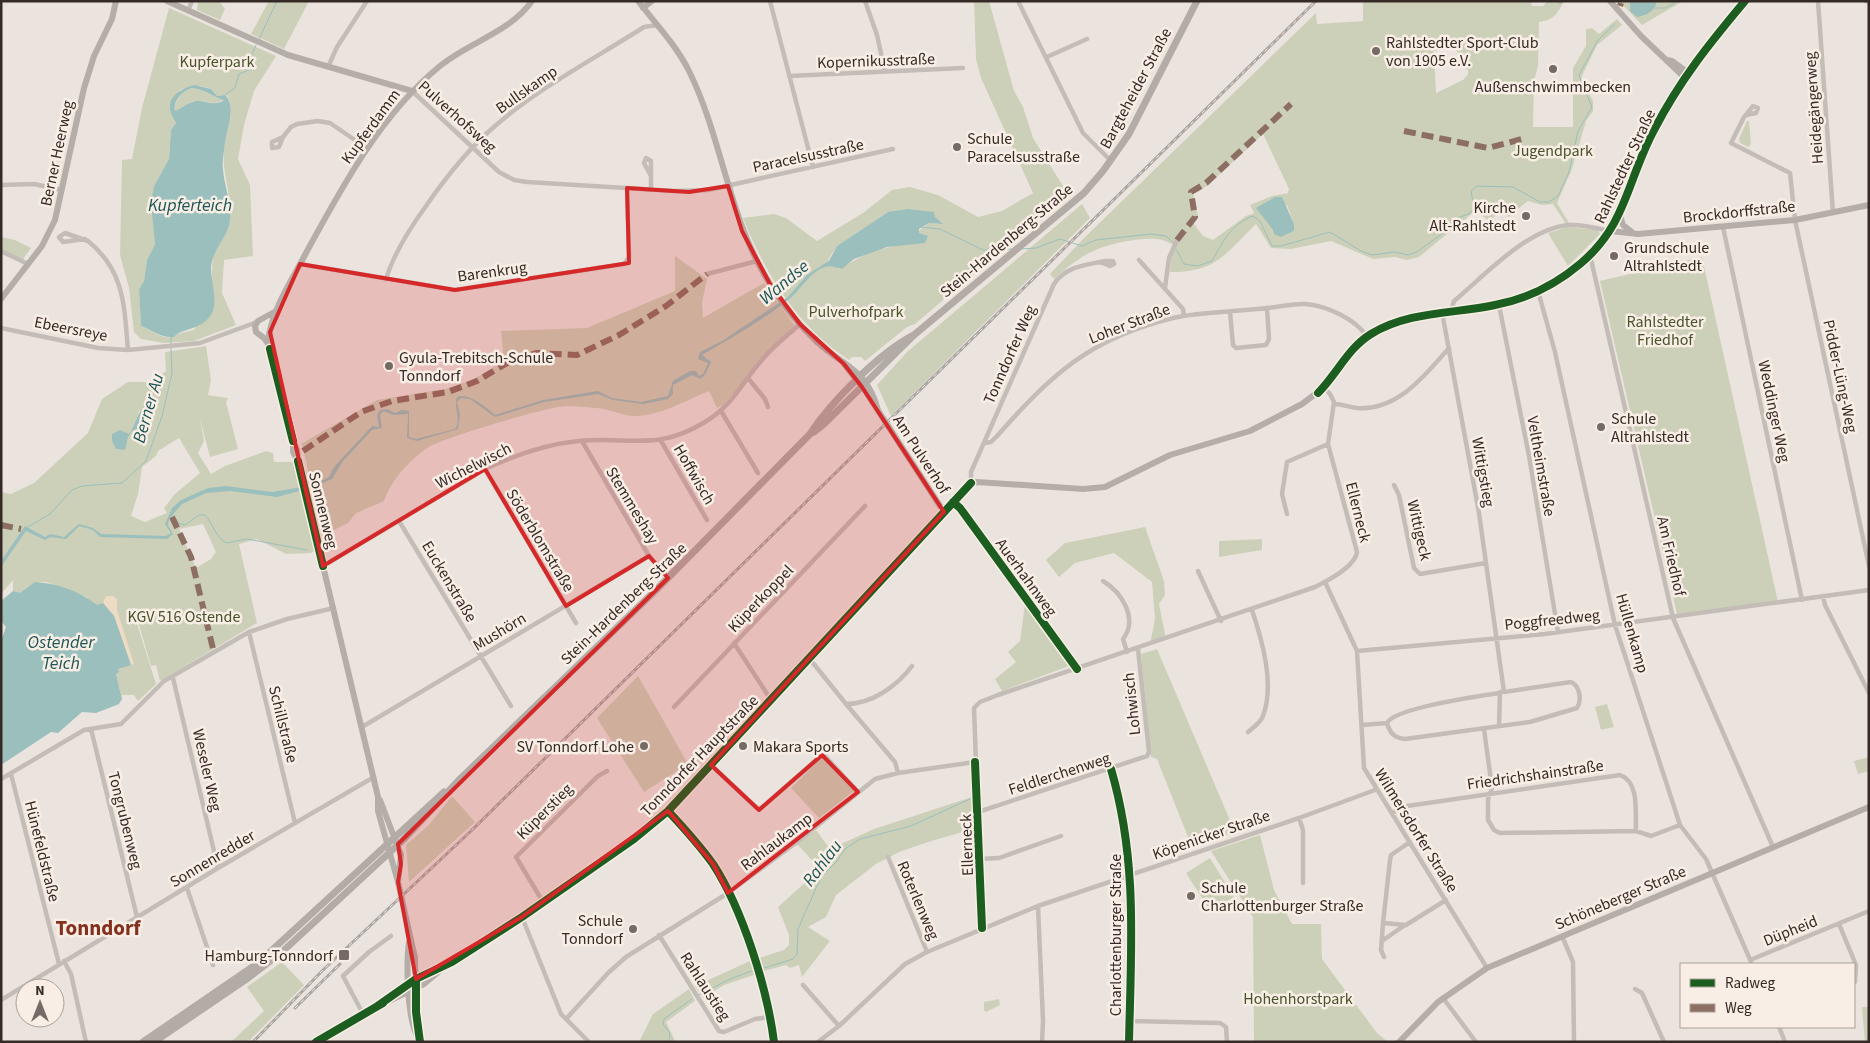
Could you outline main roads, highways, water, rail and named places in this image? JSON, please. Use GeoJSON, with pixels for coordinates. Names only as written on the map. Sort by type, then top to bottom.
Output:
{"type":"FeatureCollection","features":[{"type":"Feature","properties":{"kind":"main road","name":"Bargteheider Straße"},"geometry":{"type":"LineString","coordinates":[[1111,162],[1129,134],[1197,1]]}},
{"type":"Feature","properties":{"kind":"main road","name":"Stein-Hardenberg-Straße"},"geometry":{"type":"LineString","coordinates":[[154,1042],[278,955],[390,852],[437,806],[452,787],[669,578],[810,434],[819,420],[862,382],[904,340],[914,335],[1084,193],[1111,162]]}},
{"type":"Feature","properties":{"kind":"main road","name":"Stein-Hardenberg-Straße"},"geometry":{"type":"LineString","coordinates":[[144,1041],[258,963],[302,925],[431,802],[452,787]]}},
{"type":"Feature","properties":{"kind":"water"},"geometry":{"type":"Polygon","coordinates":[[[1630,1],[1657,1],[1650,12],[1637,17],[1630,11],[1630,1]]]}},
{"type":"Feature","properties":{"kind":"water","name":"Kupferteich"},"geometry":{"type":"Polygon","coordinates":[[[195,85],[211,89],[217,96],[225,95],[229,100],[231,111],[223,163],[230,205],[230,219],[227,231],[212,262],[214,308],[212,313],[208,319],[198,326],[174,337],[169,337],[141,326],[139,289],[144,281],[147,260],[155,244],[151,203],[154,186],[169,159],[171,130],[176,123],[171,112],[170,103],[178,92],[195,85]],[[188,89],[181,94],[176,101],[175,111],[196,101],[217,103],[224,100],[196,89],[188,89]]]}},
{"type":"Feature","properties":{"kind":"water"},"geometry":{"type":"Polygon","coordinates":[[[1275,197],[1282,197],[1294,224],[1294,231],[1281,237],[1274,234],[1256,208],[1275,197]]]}},
{"type":"Feature","properties":{"kind":"water"},"geometry":{"type":"Polygon","coordinates":[[[908,209],[934,212],[935,217],[943,224],[929,223],[919,229],[919,233],[928,236],[925,243],[887,247],[854,259],[842,269],[829,266],[823,267],[777,309],[702,355],[711,362],[705,375],[700,379],[692,375],[673,385],[673,394],[668,399],[643,404],[613,400],[598,394],[544,402],[495,417],[470,399],[461,398],[457,402],[460,414],[458,429],[417,441],[407,438],[408,414],[393,415],[383,411],[380,415],[382,428],[372,430],[343,461],[332,479],[314,487],[277,497],[230,491],[206,493],[182,504],[169,519],[168,525],[173,534],[167,539],[100,537],[93,530],[79,526],[66,539],[50,537],[45,540],[26,531],[1,567],[1,561],[25,526],[45,537],[50,534],[64,537],[79,524],[93,528],[101,534],[166,536],[171,533],[165,524],[172,508],[181,500],[208,488],[226,486],[272,492],[314,485],[329,477],[334,467],[372,426],[379,427],[377,415],[380,410],[388,409],[395,413],[402,410],[409,411],[409,437],[416,439],[455,429],[458,421],[456,401],[457,397],[461,396],[477,401],[495,415],[543,400],[598,391],[612,398],[641,402],[668,396],[673,381],[690,371],[696,371],[699,376],[703,374],[708,363],[698,359],[700,352],[722,341],[788,297],[807,275],[829,261],[837,246],[888,212],[908,209]]]}},
{"type":"Feature","properties":{"kind":"water"},"geometry":{"type":"Polygon","coordinates":[[[149,405],[152,409],[145,427],[132,431],[128,437],[125,450],[116,449],[112,441],[112,434],[120,430],[129,434],[142,408],[149,405]]]}},
{"type":"Feature","properties":{"kind":"water","name":"Ostender Teich"},"geometry":{"type":"Polygon","coordinates":[[[35,582],[68,589],[97,605],[103,603],[114,616],[131,665],[118,669],[119,672],[116,674],[122,699],[119,704],[96,713],[82,712],[58,733],[51,732],[1,765],[1,641],[6,627],[1,621],[1,601],[13,591],[20,593],[35,582]]]}},
{"type":"Feature","properties":{"kind":"waterway","name":"Berner Au"},"geometry":{"type":"LineString","coordinates":[[259,39],[277,1]]}},
{"type":"Feature","properties":{"kind":"waterway","name":"Wandse"},"geometry":{"type":"LineString","coordinates":[[1655,8],[1666,8],[1677,1]]}},
{"type":"Feature","properties":{"kind":"waterway","name":"Wandse"},"geometry":{"type":"LineString","coordinates":[[1176,249],[1184,264],[1198,266],[1212,261],[1233,229],[1253,216],[1260,221],[1272,246],[1281,246],[1330,232],[1361,251],[1372,255],[1395,252],[1408,255],[1417,252],[1443,233],[1457,218],[1469,214],[1474,208],[1471,191],[1477,186],[1513,187],[1540,202],[1549,202],[1558,196],[1569,172],[1578,131],[1592,107],[1579,75],[1598,40],[1615,24]]}},
{"type":"Feature","properties":{"kind":"waterway","name":"Berner Au"},"geometry":{"type":"LineString","coordinates":[[225,95],[235,88],[239,74],[251,69],[251,57],[256,45]]}},
{"type":"Feature","properties":{"kind":"waterway","name":"Wandse"},"geometry":{"type":"LineString","coordinates":[[921,227],[940,229],[983,250],[1012,249]]}},
{"type":"Feature","properties":{"kind":"waterway","name":"Wandse"},"geometry":{"type":"LineString","coordinates":[[1021,249],[1036,248],[1060,239],[1082,246],[1096,240],[1151,234],[1166,236],[1174,243]]}},
{"type":"Feature","properties":{"kind":"waterway","name":"Berner Au"},"geometry":{"type":"LineString","coordinates":[[171,337],[171,344]]}},
{"type":"Feature","properties":{"kind":"waterway","name":"Berner Au"},"geometry":{"type":"LineString","coordinates":[[26,528],[50,514],[72,490],[82,486],[122,483],[146,461],[162,416],[172,373],[171,348]]}},
{"type":"Feature","properties":{"kind":"waterway"},"geometry":{"type":"LineString","coordinates":[[171,513],[180,524],[185,525],[199,515],[205,515],[219,537],[226,543],[247,539],[307,550]]}},
{"type":"Feature","properties":{"kind":"waterway","name":"Rahlau"},"geometry":{"type":"LineString","coordinates":[[764,968],[793,959],[797,954],[798,929],[817,886],[822,876],[837,861],[845,849],[860,839],[911,826],[970,799]]}},
{"type":"Feature","properties":{"kind":"waterway","name":"Rahlau"},"geometry":{"type":"LineString","coordinates":[[699,995],[730,979],[752,971]]}},
{"type":"Feature","properties":{"kind":"waterway","name":"Rahlau"},"geometry":{"type":"LineString","coordinates":[[669,1042],[670,1033],[663,1024],[664,1019],[692,999]]}},
{"type":"Feature","properties":{"kind":"railway"},"geometry":{"type":"LineString","coordinates":[[253,1042],[323,970],[471,831],[1316,1]]}},
{"type":"Feature","properties":{"kind":"railway"},"geometry":{"type":"LineString","coordinates":[[295,1008],[340,964]]}},
{"type":"Feature","properties":{"kind":"place","name":"Rahlstedter Sport-Club von 1905 e.V."},"geometry":{"type":"Point","coordinates":[1376,51]}},
{"type":"Feature","properties":{"kind":"place","name":"Außenschwimmbecken"},"geometry":{"type":"Point","coordinates":[1553,69]}},
{"type":"Feature","properties":{"kind":"place","name":"Schule Paracelsusstraße"},"geometry":{"type":"Point","coordinates":[957,147]}},
{"type":"Feature","properties":{"kind":"place","name":"Kirche Alt-Rahlstedt"},"geometry":{"type":"Point","coordinates":[1526,216]}},
{"type":"Feature","properties":{"kind":"place","name":"Grundschule Altrahlstedt"},"geometry":{"type":"Point","coordinates":[1614,256]}},
{"type":"Feature","properties":{"kind":"place","name":"Gyula-Trebitsch-Schule Tonndorf"},"geometry":{"type":"Point","coordinates":[389,366]}},
{"type":"Feature","properties":{"kind":"place","name":"Schule Altrahlstedt"},"geometry":{"type":"Point","coordinates":[1601,427]}},
{"type":"Feature","properties":{"kind":"place","name":"SV Tonndorf Lohe"},"geometry":{"type":"Point","coordinates":[644,746]}},
{"type":"Feature","properties":{"kind":"place","name":"Makara Sports"},"geometry":{"type":"Point","coordinates":[743,746]}},
{"type":"Feature","properties":{"kind":"place","name":"Schule Charlottenburger Straße"},"geometry":{"type":"Point","coordinates":[1191,896]}},
{"type":"Feature","properties":{"kind":"place","name":"Schule Tonndorf"},"geometry":{"type":"Point","coordinates":[633,929]}},
{"type":"Feature","properties":{"kind":"place","name":"Hamburg-Tonndorf"},"geometry":{"type":"Point","coordinates":[344,955]}},
{"type":"Feature","properties":{"kind":"district","name":"Tonndorf"},"geometry":{"type":"Point","coordinates":[98,928]}},
{"type":"Feature","properties":{"kind":"park label","name":"Kupferpark"},"geometry":{"type":"Point","coordinates":[217,61]}},
{"type":"Feature","properties":{"kind":"park label","name":"Jugendpark"},"geometry":{"type":"Point","coordinates":[1553,150]}},
{"type":"Feature","properties":{"kind":"park label","name":"Pulverhofpark"},"geometry":{"type":"Point","coordinates":[856,311]}},
{"type":"Feature","properties":{"kind":"park label","name":"Rahlstedter Friedhof"},"geometry":{"type":"Point","coordinates":[1665,330]}},
{"type":"Feature","properties":{"kind":"park label","name":"KGV 516 Ostende"},"geometry":{"type":"Point","coordinates":[184,616]}},
{"type":"Feature","properties":{"kind":"park label","name":"Hohenhorstpark"},"geometry":{"type":"Point","coordinates":[1298,998]}}]}
